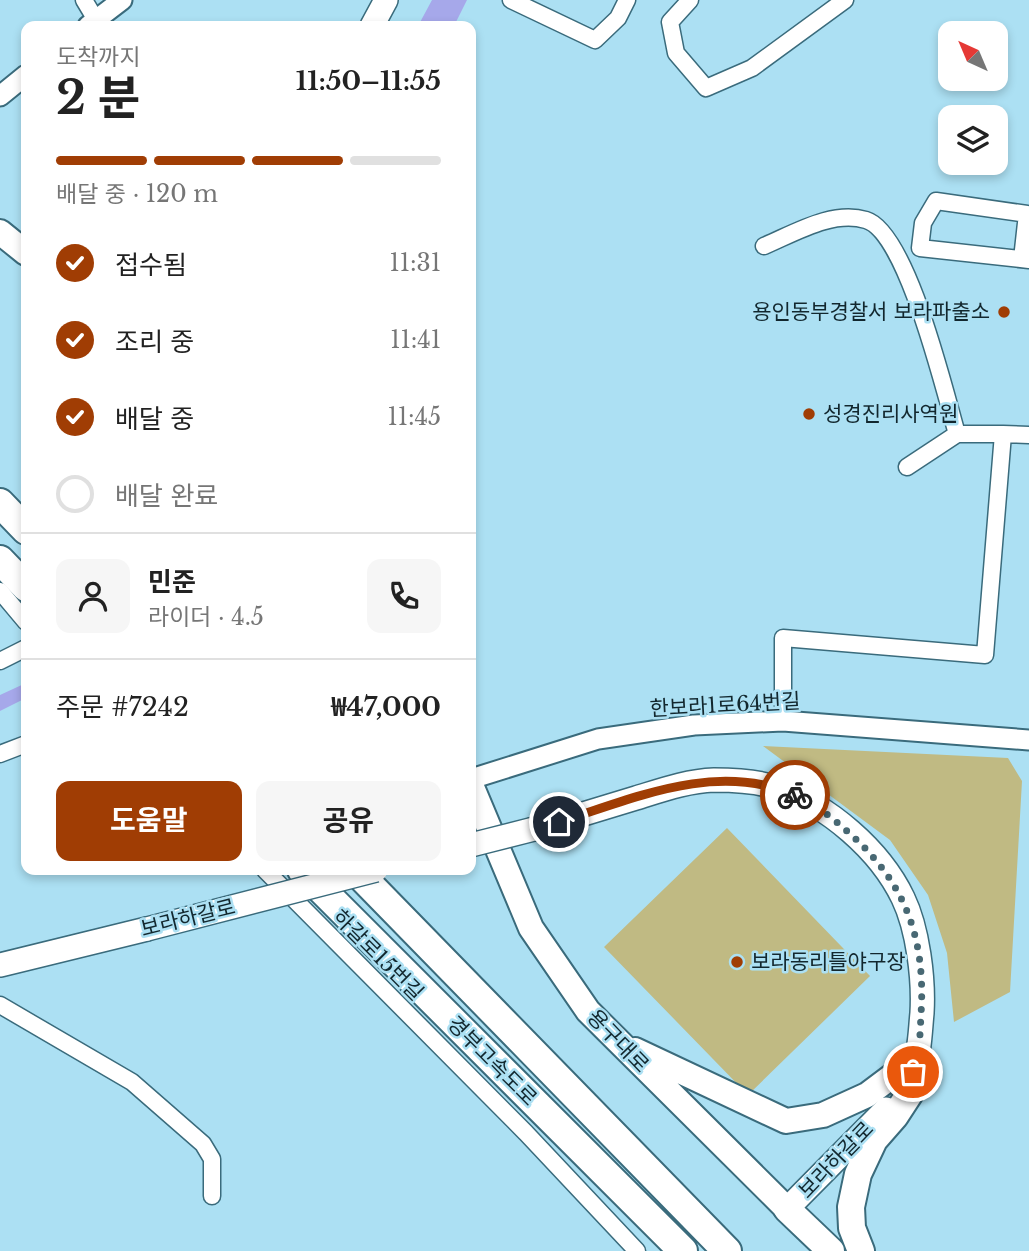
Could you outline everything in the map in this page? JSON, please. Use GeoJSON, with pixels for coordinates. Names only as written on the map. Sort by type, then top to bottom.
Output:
{"type":"FeatureCollection","features":[{"type":"Feature","properties":{"kind":"highway"},"geometry":{"type":"LineString","coordinates":[[0,503],[21,525]]}},
{"type":"Feature","properties":{"kind":"highway"},"geometry":{"type":"LineString","coordinates":[[0,560],[21,582]]}},
{"type":"Feature","properties":{"kind":"highway","name":"경부고속도로"},"geometry":{"type":"LineString","coordinates":[[307,875],[683,1251]]}},
{"type":"Feature","properties":{"kind":"highway","name":"경부고속도로"},"geometry":{"type":"LineString","coordinates":[[360,875],[727,1251]]}},
{"type":"Feature","properties":{"kind":"highway"},"geometry":{"type":"LineString","coordinates":[[861,1251],[852,1228],[851,1207],[858,1174],[874,1140],[910,1093],[919,1056]]}},
{"type":"Feature","properties":{"kind":"highway","name":"용구대로"},"geometry":{"type":"LineString","coordinates":[[787,1209],[831,1251]]}},
{"type":"Feature","properties":{"kind":"main road"},"geometry":{"type":"LineString","coordinates":[[375,21],[386,0]]}},
{"type":"Feature","properties":{"kind":"main road"},"geometry":{"type":"LineString","coordinates":[[0,232],[21,249]]}},
{"type":"Feature","properties":{"kind":"main road","name":"보라하갈로"},"geometry":{"type":"LineString","coordinates":[[476,844],[681,784],[713,780],[776,787],[805,800],[834,820],[883,867],[904,899],[918,949],[923,987],[919,1056],[906,1088],[787,1209]]}},
{"type":"Feature","properties":{"kind":"main road","name":"용구대로"},"geometry":{"type":"LineString","coordinates":[[476,797],[531,928],[588,1011],[787,1209]]}},
{"type":"Feature","properties":{"kind":"main road","name":"보라하갈로"},"geometry":{"type":"LineString","coordinates":[[0,965],[357,875]]}},
{"type":"Feature","properties":{"kind":"main road"},"geometry":{"type":"LineString","coordinates":[[616,1041],[786,1121],[823,1115],[867,1096],[919,1056]]}},
{"type":"Feature","properties":{"kind":"street"},"geometry":{"type":"LineString","coordinates":[[84,0],[91,21]]}},
{"type":"Feature","properties":{"kind":"street"},"geometry":{"type":"LineString","coordinates":[[95,21],[121,0]]}},
{"type":"Feature","properties":{"kind":"street"},"geometry":{"type":"LineString","coordinates":[[511,0],[595,40],[618,18],[627,0]]}},
{"type":"Feature","properties":{"kind":"street"},"geometry":{"type":"LineString","coordinates":[[690,0],[670,22],[676,53],[706,88],[752,68],[845,0]]}},
{"type":"Feature","properties":{"kind":"street"},"geometry":{"type":"LineString","coordinates":[[0,96],[21,79]]}},
{"type":"Feature","properties":{"kind":"street"},"geometry":{"type":"LineString","coordinates":[[936,201],[1027,214],[1025,260],[920,248],[923,223],[936,201]]}},
{"type":"Feature","properties":{"kind":"street"},"geometry":{"type":"LineString","coordinates":[[764,246],[803,229],[846,217],[869,220],[884,233],[905,271],[926,326],[957,434]]}},
{"type":"Feature","properties":{"kind":"street"},"geometry":{"type":"LineString","coordinates":[[907,467],[957,434],[1029,435]]}},
{"type":"Feature","properties":{"kind":"street"},"geometry":{"type":"LineString","coordinates":[[783,721],[783,638],[985,655],[1003,434]]}},
{"type":"Feature","properties":{"kind":"street"},"geometry":{"type":"LineString","coordinates":[[0,591],[21,615]]}},
{"type":"Feature","properties":{"kind":"street"},"geometry":{"type":"LineString","coordinates":[[0,661],[21,650]]}},
{"type":"Feature","properties":{"kind":"street","name":"한보라1로64번길"},"geometry":{"type":"LineString","coordinates":[[476,777],[598,739],[694,725],[783,721],[1029,740]]}},
{"type":"Feature","properties":{"kind":"street"},"geometry":{"type":"LineString","coordinates":[[0,754],[21,746]]}},
{"type":"Feature","properties":{"kind":"street","name":"하갈로15번길"},"geometry":{"type":"LineString","coordinates":[[270,875],[526,1133],[637,1251]]}},
{"type":"Feature","properties":{"kind":"street"},"geometry":{"type":"LineString","coordinates":[[0,1005],[132,1082],[203,1144],[212,1159],[212,1196]]}},
{"type":"Feature","properties":{"kind":"shaded area"},"geometry":{"type":"Polygon","coordinates":[[[763,746],[1008,758],[1022,781],[1010,992],[954,1022],[947,953],[928,895],[890,840],[763,746]]]}},
{"type":"Feature","properties":{"kind":"shaded area","name":"보라동리틀야구장"},"geometry":{"type":"Polygon","coordinates":[[[727,828],[870,976],[748,1095],[604,947],[727,828]]]}},
{"type":"Feature","properties":{"kind":"water"},"geometry":{"type":"Polygon","coordinates":[[[432,0],[467,0],[456,21],[421,21],[432,0]]]}},
{"type":"Feature","properties":{"kind":"water"},"geometry":{"type":"Polygon","coordinates":[[[21,685],[21,700],[0,711],[0,695],[21,685]]]}},
{"type":"Feature","properties":{"kind":"way so far"},"geometry":{"type":"LineString","coordinates":[[795,795],[834,820],[860,843],[883,867],[904,899],[918,949],[923,987],[919,1056],[913,1072]]}},
{"type":"Feature","properties":{"kind":"place","name":"용인동부경찰서 보라파출소"},"geometry":{"type":"Point","coordinates":[1004,312]}},
{"type":"Feature","properties":{"kind":"place","name":"성경진리사역원"},"geometry":{"type":"Point","coordinates":[809,414]}},
{"type":"Feature","properties":{"kind":"place","name":"보라동리틀야구장"},"geometry":{"type":"Point","coordinates":[737,962]}},
{"type":"Feature","properties":{"kind":"route"},"geometry":{"type":"LineString","coordinates":[[559,822],[681,784],[713,780],[776,787],[795,795]]}}]}
